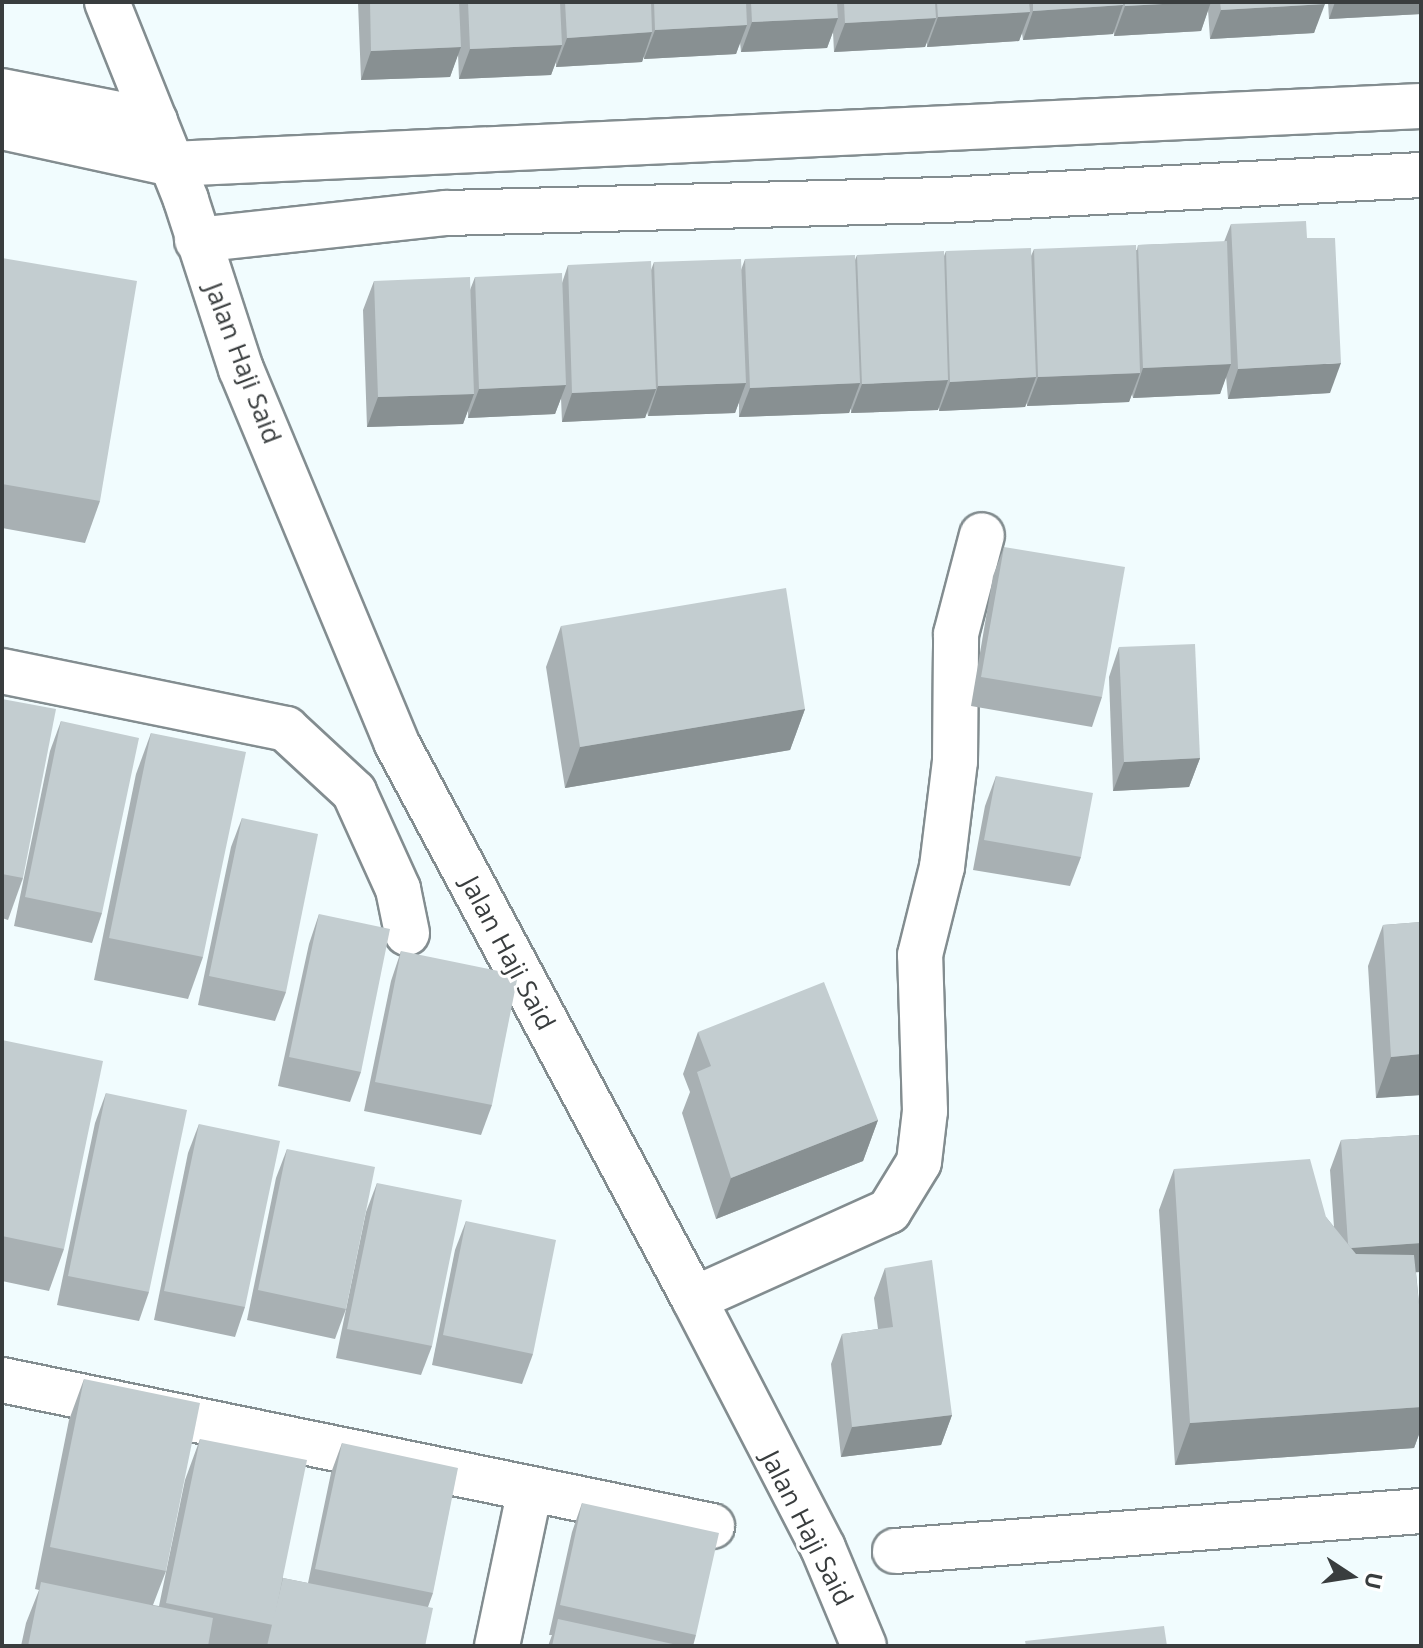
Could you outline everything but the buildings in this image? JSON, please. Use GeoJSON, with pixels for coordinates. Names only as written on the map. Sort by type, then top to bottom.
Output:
{"type":"FeatureCollection","features":[{"type":"Feature","properties":{"kind":"street","name":"Jalan Haji Said"},"geometry":{"type":"LineString","coordinates":[[107,2],[172,164],[241,369],[396,742],[694,1299],[823,1548],[864,1646]]}},
{"type":"Feature","properties":{"kind":"street"},"geometry":{"type":"LineString","coordinates":[[2,91],[155,121]]}},
{"type":"Feature","properties":{"kind":"street"},"geometry":{"type":"LineString","coordinates":[[2,127],[172,164],[1421,106]]}},
{"type":"Feature","properties":{"kind":"street"},"geometry":{"type":"LineString","coordinates":[[197,240],[446,213],[944,200],[1421,175]]}},
{"type":"Feature","properties":{"kind":"street"},"geometry":{"type":"LineString","coordinates":[[694,1299],[889,1211],[919,1162],[925,1111],[920,955],[942,867],[955,761],[956,634],[982,535]]}},
{"type":"Feature","properties":{"kind":"street"},"geometry":{"type":"LineString","coordinates":[[2,671],[286,729],[354,792],[398,889],[407,933]]}},
{"type":"Feature","properties":{"kind":"street"},"geometry":{"type":"LineString","coordinates":[[2,1380],[712,1526]]}},
{"type":"Feature","properties":{"kind":"street"},"geometry":{"type":"LineString","coordinates":[[497,1646],[530,1489]]}},
{"type":"Feature","properties":{"kind":"street"},"geometry":{"type":"LineString","coordinates":[[895,1551],[1421,1511]]}}]}
